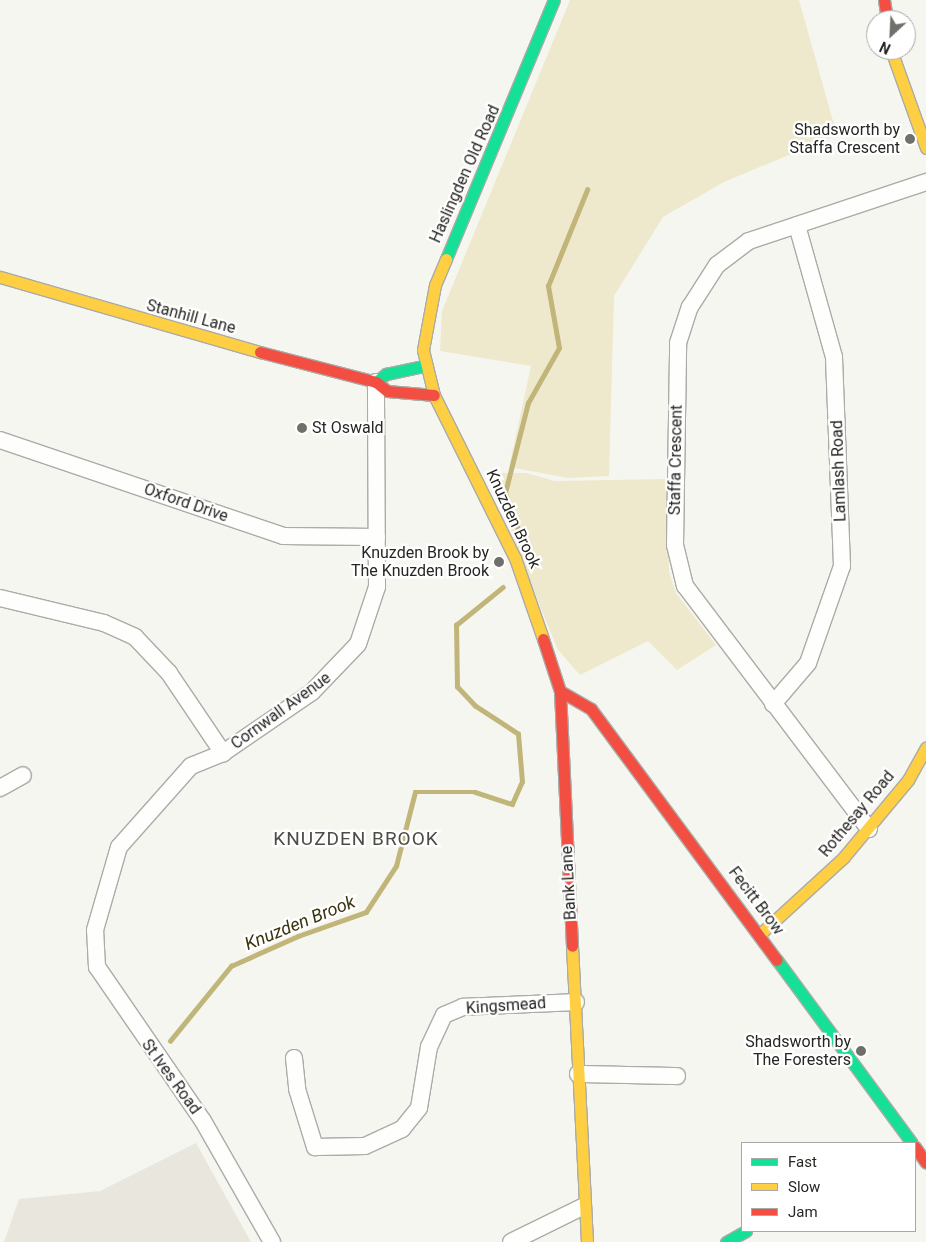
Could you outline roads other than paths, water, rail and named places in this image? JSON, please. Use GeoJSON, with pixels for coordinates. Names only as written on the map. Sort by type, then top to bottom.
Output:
{"type":"FeatureCollection","features":[{"type":"Feature","properties":{"kind":"main road","name":"Haslingden Old Road"},"geometry":{"type":"LineString","coordinates":[[425,366],[424,336],[435,285],[554,0]]}},
{"type":"Feature","properties":{"kind":"main road"},"geometry":{"type":"LineString","coordinates":[[895,60],[926,148]]}},
{"type":"Feature","properties":{"kind":"main road","name":"Stanhill Lane"},"geometry":{"type":"LineString","coordinates":[[0,277],[150,323],[376,382],[398,394],[434,395]]}},
{"type":"Feature","properties":{"kind":"main road"},"geometry":{"type":"LineString","coordinates":[[376,382],[386,374],[425,366]]}},
{"type":"Feature","properties":{"kind":"main road","name":"Knuzden Brook"},"geometry":{"type":"LineString","coordinates":[[425,366],[434,395],[515,558],[560,691]]}},
{"type":"Feature","properties":{"kind":"main road","name":"Fecitt Brow"},"geometry":{"type":"LineString","coordinates":[[560,691],[591,709],[760,934],[911,1142]]}},
{"type":"Feature","properties":{"kind":"main road","name":"Bank Lane"},"geometry":{"type":"LineString","coordinates":[[560,691],[576,1002],[582,1207],[587,1242]]}},
{"type":"Feature","properties":{"kind":"main road","name":"Rothesay Road"},"geometry":{"type":"LineString","coordinates":[[760,934],[843,858],[869,829],[908,780],[926,748]]}},
{"type":"Feature","properties":{"kind":"main road","name":"Fecitt Brow"},"geometry":{"type":"LineString","coordinates":[[916,1149],[926,1163]]}},
{"type":"Feature","properties":{"kind":"main road"},"geometry":{"type":"LineString","coordinates":[[726,1242],[744,1232]]}},
{"type":"Feature","properties":{"kind":"street","name":"Staffa Crescent"},"geometry":{"type":"LineString","coordinates":[[869,829],[685,586],[675,545],[678,343],[690,308],[717,265],[749,240],[926,182]]}},
{"type":"Feature","properties":{"kind":"street","name":"Lamlash Road"},"geometry":{"type":"LineString","coordinates":[[773,704],[808,663],[842,566],[834,357],[797,225]]}},
{"type":"Feature","properties":{"kind":"street","name":"Cornwall Avenue"},"geometry":{"type":"LineString","coordinates":[[104,908],[119,847],[191,766],[222,753],[312,692],[348,658],[373,605],[377,537],[376,382]]}},
{"type":"Feature","properties":{"kind":"street","name":"Oxford Drive"},"geometry":{"type":"LineString","coordinates":[[0,440],[283,536],[377,537]]}},
{"type":"Feature","properties":{"kind":"street"},"geometry":{"type":"LineString","coordinates":[[0,598],[104,623],[135,637],[169,673],[222,753]]}},
{"type":"Feature","properties":{"kind":"street"},"geometry":{"type":"LineString","coordinates":[[0,788],[22,775]]}},
{"type":"Feature","properties":{"kind":"street","name":"St Ives Road"},"geometry":{"type":"LineString","coordinates":[[104,908],[95,930],[97,967],[203,1121],[272,1242]]}},
{"type":"Feature","properties":{"kind":"street","name":"Kingsmead"},"geometry":{"type":"LineString","coordinates":[[294,1058],[296,1089],[315,1147],[365,1146],[402,1129],[419,1108],[429,1047],[444,1016],[464,1007],[576,1002]]}},
{"type":"Feature","properties":{"kind":"street"},"geometry":{"type":"LineString","coordinates":[[578,1074],[677,1076]]}},
{"type":"Feature","properties":{"kind":"street"},"geometry":{"type":"LineString","coordinates":[[510,1242],[582,1207]]}},
{"type":"Feature","properties":{"kind":"waterway","name":"Knuzden Brook"},"geometry":{"type":"LineString","coordinates":[[531,566],[505,493],[528,403],[559,348],[548,286],[587,190]]}},
{"type":"Feature","properties":{"kind":"waterway","name":"Knuzden Brook"},"geometry":{"type":"LineString","coordinates":[[170,1041],[231,966],[298,936],[366,912],[396,866],[415,792],[475,792],[512,804],[522,782],[518,734],[475,706],[457,687],[456,625],[503,587]]}},
{"type":"Feature","properties":{"kind":"place","name":"Shadsworth by Staffa Crescent"},"geometry":{"type":"Point","coordinates":[910,139]}},
{"type":"Feature","properties":{"kind":"place","name":"St Oswald"},"geometry":{"type":"Point","coordinates":[302,428]}},
{"type":"Feature","properties":{"kind":"place","name":"Knuzden Brook by The Knuzden Brook"},"geometry":{"type":"Point","coordinates":[499,562]}},
{"type":"Feature","properties":{"kind":"place","name":"Shadsworth by The Foresters"},"geometry":{"type":"Point","coordinates":[861,1051]}},
{"type":"Feature","properties":{"kind":"district","name":"KNUZDEN BROOK"},"geometry":{"type":"Point","coordinates":[356,839]}}]}
